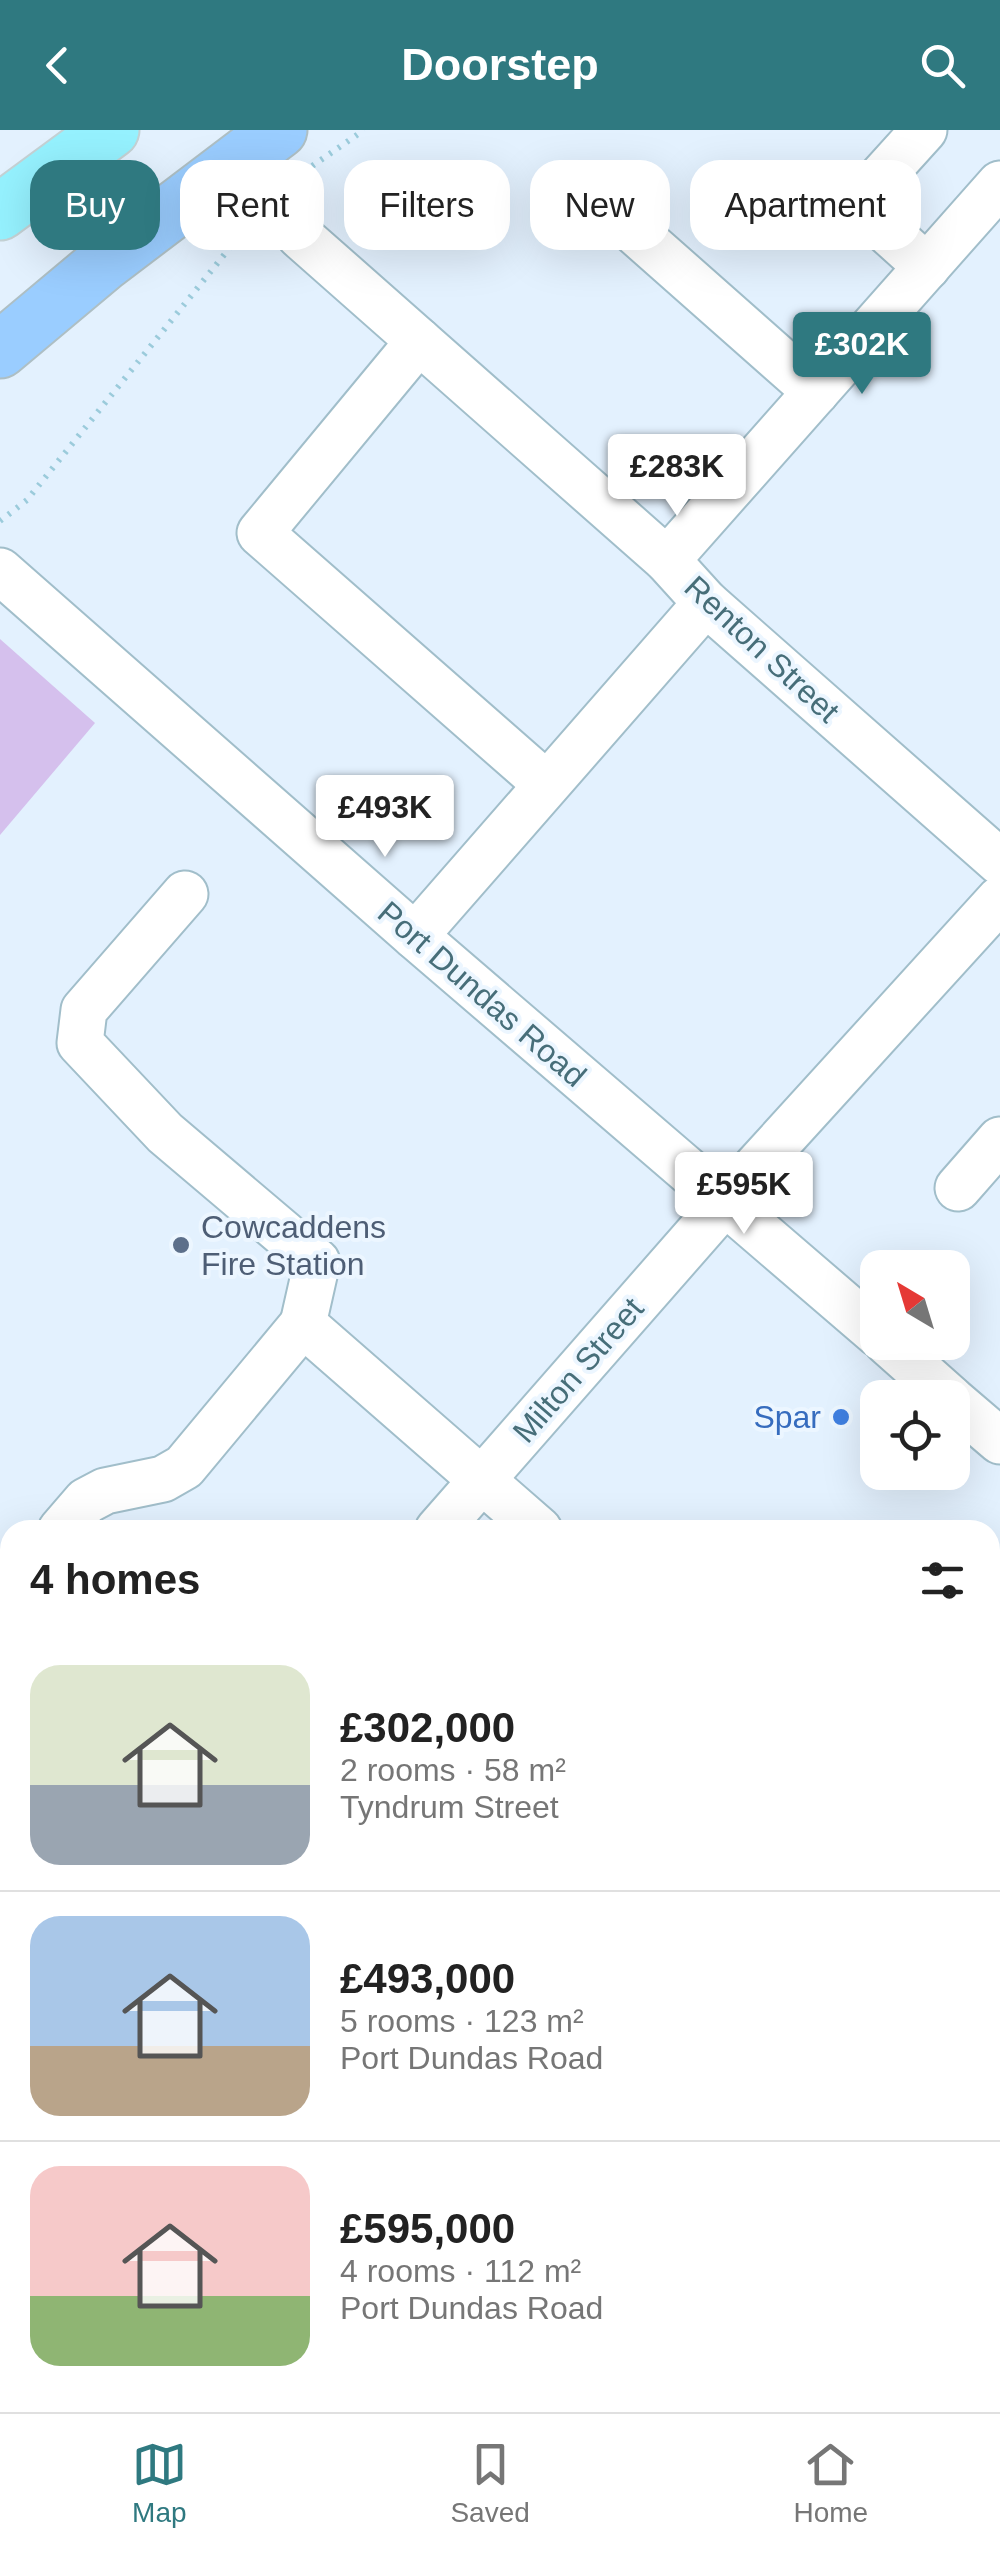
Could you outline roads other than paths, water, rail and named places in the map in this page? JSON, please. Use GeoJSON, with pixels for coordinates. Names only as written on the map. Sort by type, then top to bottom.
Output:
{"type":"FeatureCollection","features":[{"type":"Feature","properties":{"kind":"highway"},"geometry":{"type":"LineString","coordinates":[[0,212],[111,130]]}},
{"type":"Feature","properties":{"kind":"main road"},"geometry":{"type":"LineString","coordinates":[[0,350],[105,262],[279,130]]}},
{"type":"Feature","properties":{"kind":"street"},"geometry":{"type":"LineString","coordinates":[[0,179],[95,130]]}},
{"type":"Feature","properties":{"kind":"street"},"geometry":{"type":"LineString","coordinates":[[924,130],[856,204],[927,267]]}},
{"type":"Feature","properties":{"kind":"street"},"geometry":{"type":"LineString","coordinates":[[667,560],[1000,184]]}},
{"type":"Feature","properties":{"kind":"street","name":"Renton Street"},"geometry":{"type":"LineString","coordinates":[[316,250],[667,560],[706,603],[1000,862]]}},
{"type":"Feature","properties":{"kind":"street"},"geometry":{"type":"LineString","coordinates":[[655,250],[816,392]]}},
{"type":"Feature","properties":{"kind":"street"},"geometry":{"type":"LineString","coordinates":[[419,341],[260,533],[546,784]]}},
{"type":"Feature","properties":{"kind":"street","name":"Port Dundas Road"},"geometry":{"type":"LineString","coordinates":[[0,571],[414,936],[860,1318]]}},
{"type":"Feature","properties":{"kind":"street"},"geometry":{"type":"LineString","coordinates":[[414,936],[706,603]]}},
{"type":"Feature","properties":{"kind":"street"},"geometry":{"type":"LineString","coordinates":[[70,1520],[86,1501],[105,1491],[164,1479],[184,1467],[303,1324],[316,1262],[165,1134],[80,1043],[84,1010],[185,894]]}},
{"type":"Feature","properties":{"kind":"street","name":"Milton Street"},"geometry":{"type":"LineString","coordinates":[[447,1520],[725,1202],[1000,899]]}},
{"type":"Feature","properties":{"kind":"street"},"geometry":{"type":"LineString","coordinates":[[958,1188],[1000,1140]]}},
{"type":"Feature","properties":{"kind":"street"},"geometry":{"type":"LineString","coordinates":[[303,1324],[527,1520]]}},
{"type":"Feature","properties":{"kind":"street"},"geometry":{"type":"LineString","coordinates":[[908,1360],[930,1380]]}},
{"type":"Feature","properties":{"kind":"street"},"geometry":{"type":"LineString","coordinates":[[970,1415],[1000,1441]]}},
{"type":"Feature","properties":{"kind":"place","name":"Cowcaddens Fire Station"},"geometry":{"type":"Point","coordinates":[181,1245]}},
{"type":"Feature","properties":{"kind":"place","name":"Spar"},"geometry":{"type":"Point","coordinates":[841,1417]}}]}
